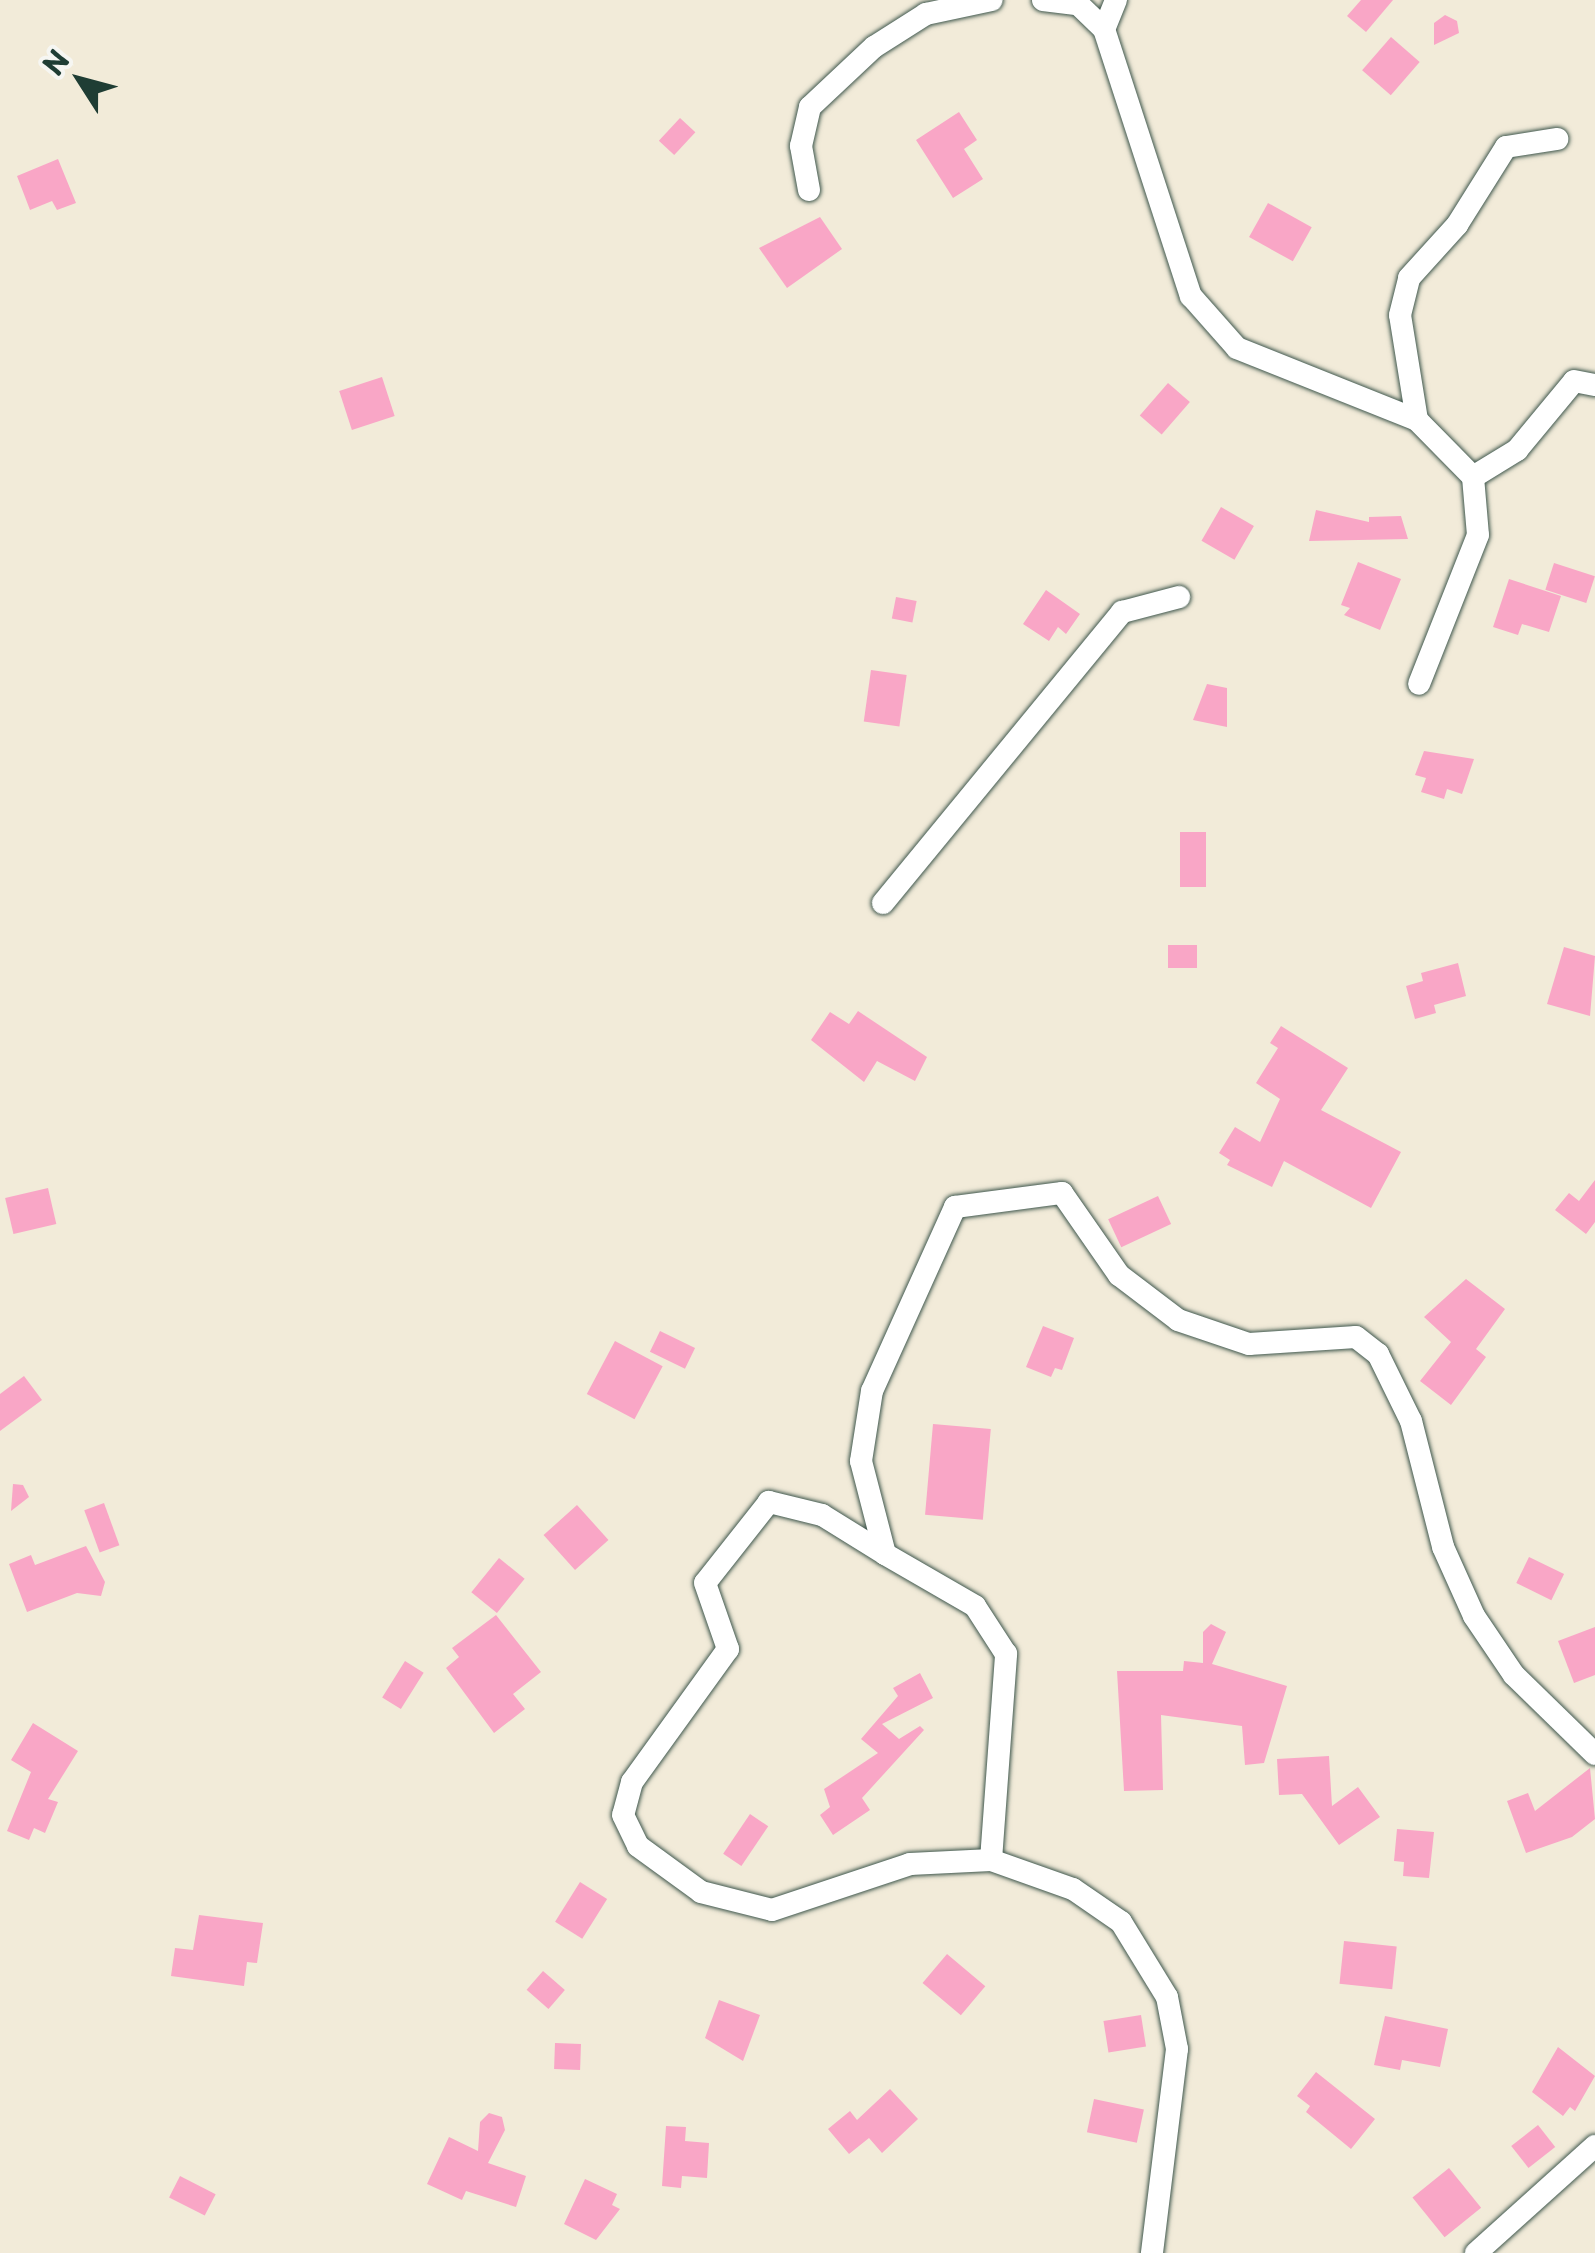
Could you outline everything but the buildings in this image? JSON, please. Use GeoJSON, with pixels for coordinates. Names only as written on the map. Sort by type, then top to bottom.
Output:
{"type":"FeatureCollection","features":[{"type":"Feature","properties":{"kind":"street"},"geometry":{"type":"LineString","coordinates":[[808,190],[801,146],[810,108],[874,47],[926,14],[992,0]]}},
{"type":"Feature","properties":{"kind":"street"},"geometry":{"type":"LineString","coordinates":[[1043,0],[1078,4],[1104,29],[1191,296],[1236,348],[1417,420],[1474,477],[1478,535],[1419,684]]}},
{"type":"Feature","properties":{"kind":"street"},"geometry":{"type":"LineString","coordinates":[[1104,29],[1116,0]]}},
{"type":"Feature","properties":{"kind":"street"},"geometry":{"type":"LineString","coordinates":[[1417,420],[1400,314],[1409,278],[1457,226],[1506,148],[1557,139]]}},
{"type":"Feature","properties":{"kind":"street"},"geometry":{"type":"LineString","coordinates":[[1474,477],[1517,450],[1574,380],[1595,386]]}},
{"type":"Feature","properties":{"kind":"street"},"geometry":{"type":"LineString","coordinates":[[882,903],[1122,612],[1179,598]]}},
{"type":"Feature","properties":{"kind":"street"},"geometry":{"type":"LineString","coordinates":[[885,1554],[861,1461],[872,1390],[955,1207],[1062,1193],[1119,1275],[1178,1320],[1249,1344],[1356,1337],[1378,1354],[1411,1421],[1443,1546],[1474,1616],[1514,1675],[1595,1754]]}},
{"type":"Feature","properties":{"kind":"street"},"geometry":{"type":"LineString","coordinates":[[991,1860],[1006,1654],[975,1606],[822,1515],[768,1502],[706,1583],[728,1648],[632,1782],[623,1815],[638,1846],[701,1892],[772,1910],[910,1864],[991,1860],[1073,1889],[1122,1922],[1167,1997],[1176,2048],[1152,2253]]}},
{"type":"Feature","properties":{"kind":"street"},"geometry":{"type":"LineString","coordinates":[[1476,2253],[1595,2146]]}}]}
